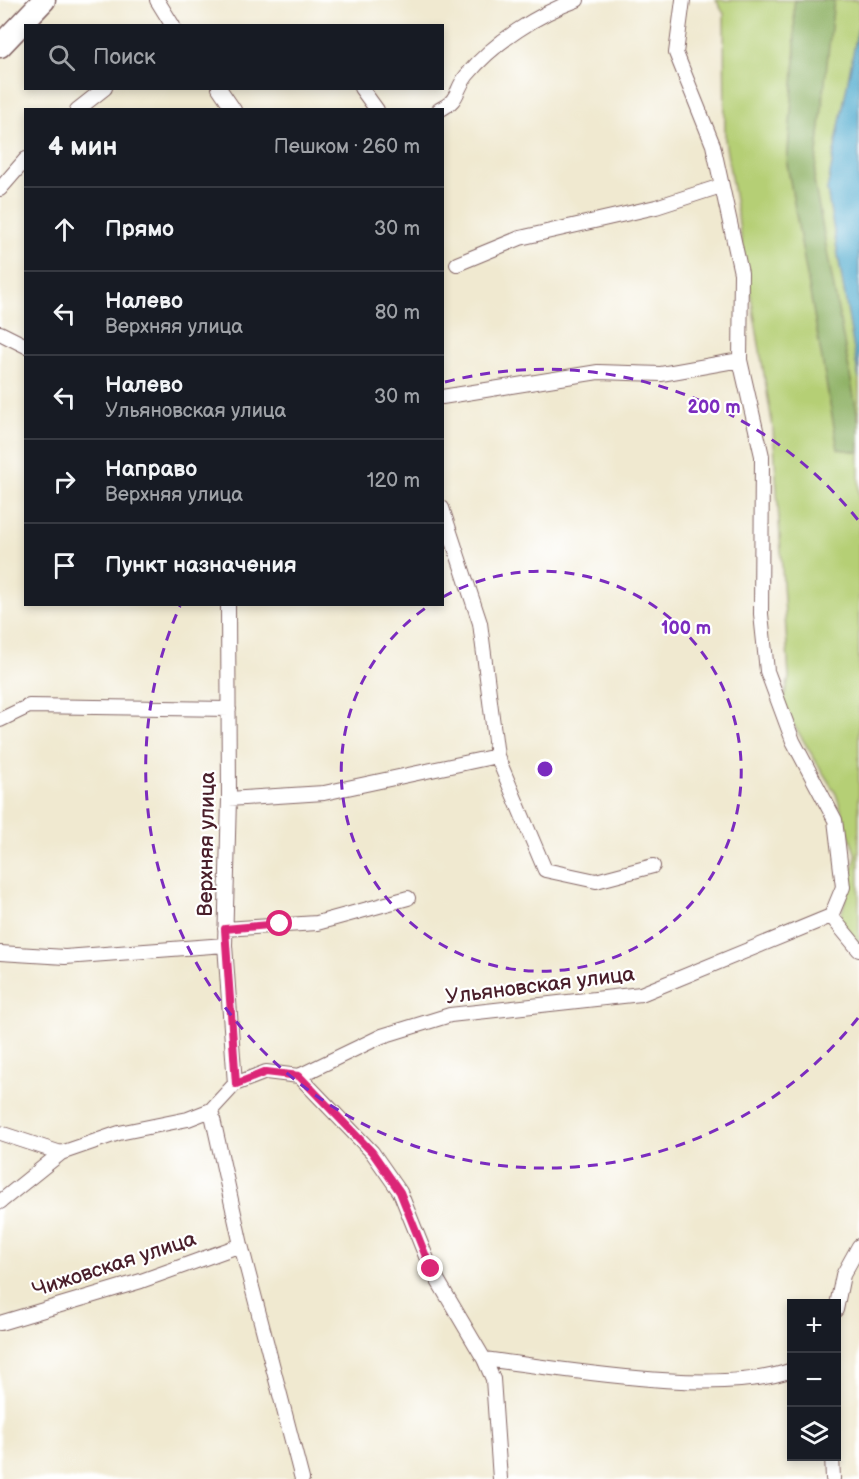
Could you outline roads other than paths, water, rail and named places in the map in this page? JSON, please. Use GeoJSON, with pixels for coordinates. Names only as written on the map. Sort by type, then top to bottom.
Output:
{"type":"FeatureCollection","features":[{"type":"Feature","properties":{"kind":"highway"},"geometry":{"type":"LineString","coordinates":[[0,46],[44,0]]}},
{"type":"Feature","properties":{"kind":"street"},"geometry":{"type":"LineString","coordinates":[[158,0],[172,24]]}},
{"type":"Feature","properties":{"kind":"street"},"geometry":{"type":"LineString","coordinates":[[443,108],[452,104],[466,76],[495,48],[551,9],[577,0]]}},
{"type":"Feature","properties":{"kind":"street"},"geometry":{"type":"LineString","coordinates":[[683,0],[676,52],[713,145],[741,273],[740,360],[762,456],[762,614],[767,671],[793,741],[835,820],[843,887],[831,916],[859,950]]}},
{"type":"Feature","properties":{"kind":"street"},"geometry":{"type":"LineString","coordinates":[[80,108],[102,90]]}},
{"type":"Feature","properties":{"kind":"street"},"geometry":{"type":"LineString","coordinates":[[220,90],[233,108]]}},
{"type":"Feature","properties":{"kind":"street"},"geometry":{"type":"LineString","coordinates":[[362,90],[376,108]]}},
{"type":"Feature","properties":{"kind":"street"},"geometry":{"type":"LineString","coordinates":[[0,189],[24,161]]}},
{"type":"Feature","properties":{"kind":"street"},"geometry":{"type":"LineString","coordinates":[[457,264],[520,238],[656,207],[721,186]]}},
{"type":"Feature","properties":{"kind":"street"},"geometry":{"type":"LineString","coordinates":[[0,333],[24,345]]}},
{"type":"Feature","properties":{"kind":"street"},"geometry":{"type":"LineString","coordinates":[[444,397],[598,372],[661,374],[740,360]]}},
{"type":"Feature","properties":{"kind":"street"},"geometry":{"type":"LineString","coordinates":[[444,514],[480,623],[497,756],[545,870],[596,881],[653,866]]}},
{"type":"Feature","properties":{"kind":"street","name":"Верхняя улица"},"geometry":{"type":"LineString","coordinates":[[228,606],[229,799],[225,945],[236,1084]]}},
{"type":"Feature","properties":{"kind":"street"},"geometry":{"type":"LineString","coordinates":[[0,720],[29,706],[229,709]]}},
{"type":"Feature","properties":{"kind":"street"},"geometry":{"type":"LineString","coordinates":[[229,799],[324,793],[497,756]]}},
{"type":"Feature","properties":{"kind":"street"},"geometry":{"type":"LineString","coordinates":[[225,929],[317,923],[408,898]]}},
{"type":"Feature","properties":{"kind":"street","name":"Ульяновская улица"},"geometry":{"type":"LineString","coordinates":[[299,1076],[382,1036],[450,1015],[642,994],[831,916]]}},
{"type":"Feature","properties":{"kind":"street"},"geometry":{"type":"LineString","coordinates":[[0,953],[65,957],[225,945]]}},
{"type":"Feature","properties":{"kind":"street"},"geometry":{"type":"LineString","coordinates":[[0,1202],[61,1153],[118,1133],[188,1119],[211,1110],[236,1084],[266,1072],[299,1076],[372,1152],[400,1192],[431,1269],[484,1359],[493,1379],[500,1479]]}},
{"type":"Feature","properties":{"kind":"street"},"geometry":{"type":"LineString","coordinates":[[211,1110],[241,1245],[302,1479]]}},
{"type":"Feature","properties":{"kind":"street"},"geometry":{"type":"LineString","coordinates":[[0,1133],[61,1153]]}},
{"type":"Feature","properties":{"kind":"street","name":"Чижовская улица"},"geometry":{"type":"LineString","coordinates":[[0,1323],[141,1281],[241,1245]]}},
{"type":"Feature","properties":{"kind":"street"},"geometry":{"type":"LineString","coordinates":[[839,1299],[843,1275],[859,1246]]}},
{"type":"Feature","properties":{"kind":"street"},"geometry":{"type":"LineString","coordinates":[[484,1359],[660,1379],[714,1381],[773,1377],[787,1372]]}},
{"type":"Feature","properties":{"kind":"street"},"geometry":{"type":"LineString","coordinates":[[832,1461],[833,1479]]}},
{"type":"Feature","properties":{"kind":"water"},"geometry":{"type":"Polygon","coordinates":[[[859,23],[859,379],[827,190],[859,23]]]}}]}
